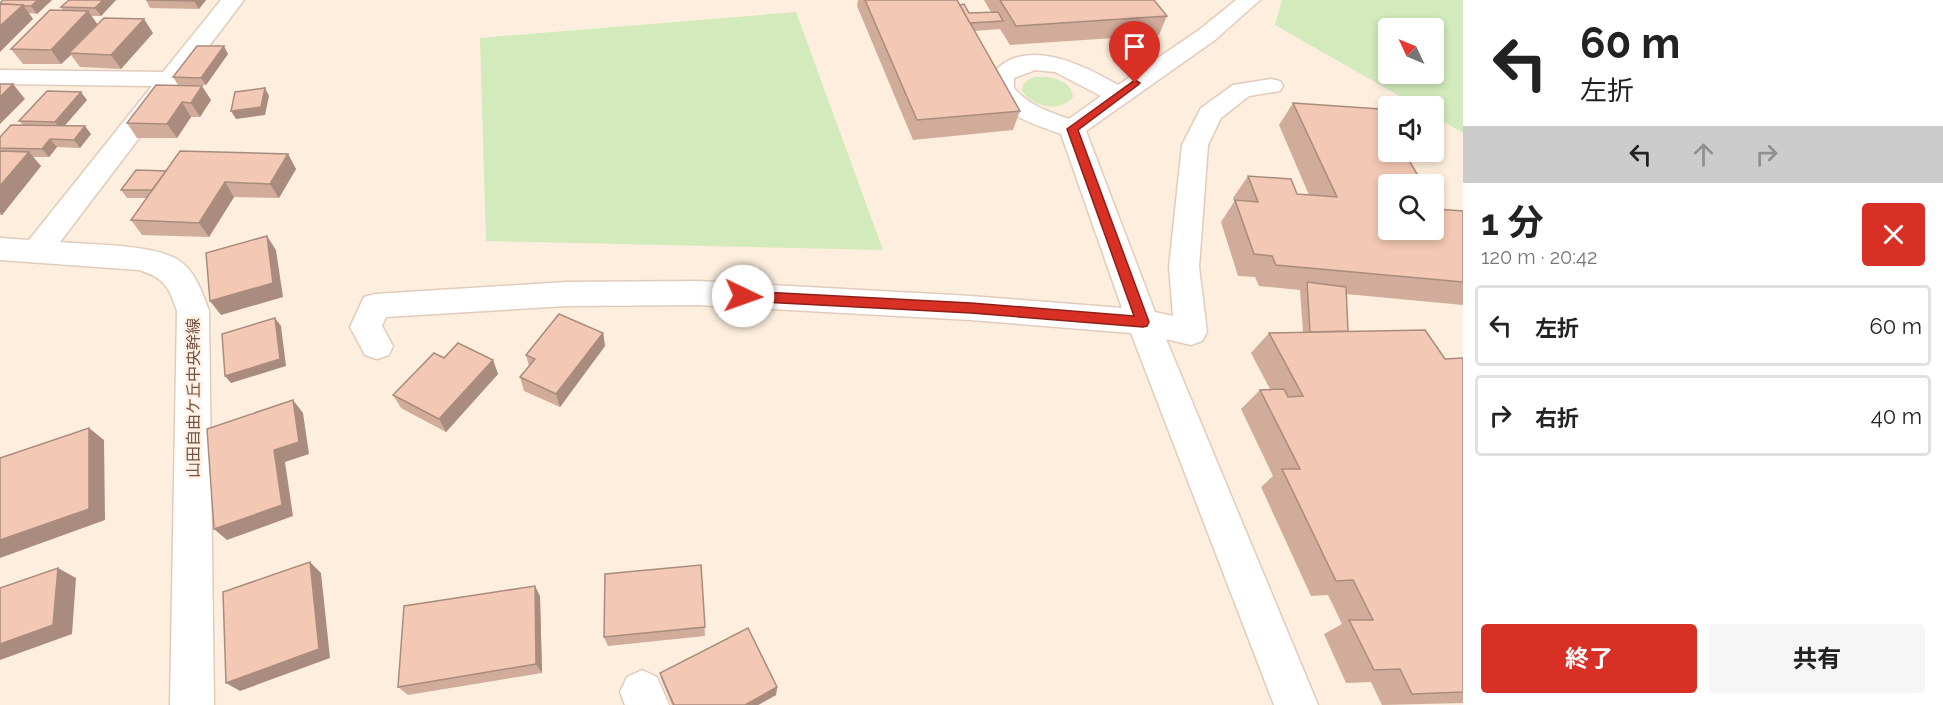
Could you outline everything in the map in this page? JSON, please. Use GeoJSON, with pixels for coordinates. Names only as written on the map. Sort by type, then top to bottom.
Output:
{"type":"FeatureCollection","features":[{"type":"Feature","properties":{"kind":"street"},"geometry":{"type":"LineString","coordinates":[[37,251],[233,0]]}},
{"type":"Feature","properties":{"kind":"street"},"geometry":{"type":"LineString","coordinates":[[1072,129],[1117,95],[1224,24],[1249,0]]}},
{"type":"Feature","properties":{"kind":"street"},"geometry":{"type":"LineString","coordinates":[[1117,95],[1068,68],[1054,64],[1025,63],[1005,73],[1002,81],[1002,89],[1008,98],[1019,106],[1072,129],[1150,339],[1296,705]]}},
{"type":"Feature","properties":{"kind":"street"},"geometry":{"type":"LineString","coordinates":[[0,77],[171,79]]}},
{"type":"Feature","properties":{"kind":"street"},"geometry":{"type":"LineString","coordinates":[[377,346],[366,327],[375,306],[566,294],[698,293],[971,308],[1150,339],[1191,332],[1184,267],[1195,145],[1210,114],[1242,90],[1271,86]]}},
{"type":"Feature","properties":{"kind":"street","name":"山田自由ケ丘中央幹線"},"geometry":{"type":"LineString","coordinates":[[0,249],[140,259],[168,268],[186,290],[193,311],[192,705]]}},
{"type":"Feature","properties":{"kind":"green space"},"geometry":{"type":"Polygon","coordinates":[[[1282,0],[1463,0],[1463,133],[1444,122],[1444,96],[1399,96],[1378,84],[1444,84],[1444,18],[1378,18],[1378,84],[1275,25],[1282,0]]]}},
{"type":"Feature","properties":{"kind":"green space"},"geometry":{"type":"Polygon","coordinates":[[[796,12],[883,250],[486,241],[480,38],[796,12]]]}},
{"type":"Feature","properties":{"kind":"green space"},"geometry":{"type":"Polygon","coordinates":[[[1036,77],[1059,80],[1068,87],[1073,97],[1054,107],[1032,101],[1022,91],[1022,88],[1026,81],[1036,77]]]}},
{"type":"Feature","properties":{"kind":"building"},"geometry":{"type":"Polygon","coordinates":[[[3,0],[38,0],[31,6],[23,6],[0,4],[3,0]]]}},
{"type":"Feature","properties":{"kind":"building"},"geometry":{"type":"Polygon","coordinates":[[[69,0],[103,0],[95,8],[61,7],[69,0]]]}},
{"type":"Feature","properties":{"kind":"building"},"geometry":{"type":"Polygon","coordinates":[[[146,0],[195,0],[194,1],[146,0]]]}},
{"type":"Feature","properties":{"kind":"building"},"geometry":{"type":"Polygon","coordinates":[[[865,0],[957,0],[1020,111],[917,120],[865,0]]]}},
{"type":"Feature","properties":{"kind":"building"},"geometry":{"type":"Polygon","coordinates":[[[1000,0],[1154,0],[1167,16],[1016,26],[1000,0]]]}},
{"type":"Feature","properties":{"kind":"building"},"geometry":{"type":"Polygon","coordinates":[[[0,4],[23,5],[0,26],[0,4]]]}},
{"type":"Feature","properties":{"kind":"building"},"geometry":{"type":"Polygon","coordinates":[[[964,4],[969,13],[998,12],[1003,21],[970,23],[960,5],[964,4]]]}},
{"type":"Feature","properties":{"kind":"building"},"geometry":{"type":"Polygon","coordinates":[[[50,10],[88,11],[51,50],[11,49],[50,10]]]}},
{"type":"Feature","properties":{"kind":"building"},"geometry":{"type":"Polygon","coordinates":[[[104,18],[144,19],[111,55],[69,53],[104,18]]]}},
{"type":"Feature","properties":{"kind":"building"},"geometry":{"type":"Polygon","coordinates":[[[197,46],[224,46],[201,78],[173,77],[197,46]]]}},
{"type":"Feature","properties":{"kind":"building"},"geometry":{"type":"Polygon","coordinates":[[[0,84],[13,84],[0,97],[0,84]]]}},
{"type":"Feature","properties":{"kind":"building"},"geometry":{"type":"Polygon","coordinates":[[[156,85],[202,86],[191,103],[182,102],[167,124],[127,123],[156,85]]]}},
{"type":"Feature","properties":{"kind":"building"},"geometry":{"type":"Polygon","coordinates":[[[265,88],[261,107],[231,111],[235,92],[265,88]]]}},
{"type":"Feature","properties":{"kind":"building"},"geometry":{"type":"Polygon","coordinates":[[[47,91],[81,92],[55,122],[19,121],[47,91]]]}},
{"type":"Feature","properties":{"kind":"building"},"geometry":{"type":"Polygon","coordinates":[[[1293,103],[1378,109],[1378,162],[1410,162],[1417,174],[1378,174],[1378,240],[1444,240],[1444,210],[1463,211],[1463,282],[1276,265],[1272,256],[1254,254],[1235,200],[1258,202],[1248,176],[1291,179],[1297,194],[1337,197],[1293,103]]]}},
{"type":"Feature","properties":{"kind":"building"},"geometry":{"type":"Polygon","coordinates":[[[11,125],[85,126],[74,140],[50,139],[42,149],[0,148],[0,137],[11,125]]]}},
{"type":"Feature","properties":{"kind":"building"},"geometry":{"type":"Polygon","coordinates":[[[0,151],[29,152],[0,186],[0,151]]]}},
{"type":"Feature","properties":{"kind":"building"},"geometry":{"type":"Polygon","coordinates":[[[180,151],[288,154],[270,184],[225,182],[199,223],[131,220],[180,151]]]}},
{"type":"Feature","properties":{"kind":"building"},"geometry":{"type":"Polygon","coordinates":[[[136,170],[166,171],[152,190],[121,190],[136,170]]]}},
{"type":"Feature","properties":{"kind":"building"},"geometry":{"type":"Polygon","coordinates":[[[267,236],[273,283],[210,301],[206,253],[267,236]]]}},
{"type":"Feature","properties":{"kind":"building"},"geometry":{"type":"Polygon","coordinates":[[[1307,282],[1346,287],[1348,331],[1310,332],[1307,282]]]}},
{"type":"Feature","properties":{"kind":"building"},"geometry":{"type":"Polygon","coordinates":[[[559,314],[603,333],[556,394],[520,377],[535,359],[526,355],[559,314]]]}},
{"type":"Feature","properties":{"kind":"building"},"geometry":{"type":"Polygon","coordinates":[[[275,318],[280,359],[225,376],[222,334],[275,318]]]}},
{"type":"Feature","properties":{"kind":"building"},"geometry":{"type":"Polygon","coordinates":[[[1425,330],[1445,359],[1463,358],[1463,692],[1412,694],[1400,669],[1374,670],[1349,620],[1373,620],[1353,580],[1336,581],[1282,469],[1300,469],[1260,390],[1284,389],[1288,397],[1303,396],[1269,333],[1425,330]]]}},
{"type":"Feature","properties":{"kind":"building"},"geometry":{"type":"Polygon","coordinates":[[[458,343],[493,360],[439,419],[393,395],[434,353],[444,358],[458,343]]]}},
{"type":"Feature","properties":{"kind":"building"},"geometry":{"type":"Polygon","coordinates":[[[293,400],[299,442],[274,450],[282,505],[214,529],[207,429],[293,400]]]}},
{"type":"Feature","properties":{"kind":"building"},"geometry":{"type":"Polygon","coordinates":[[[89,428],[89,509],[0,540],[0,458],[89,428]]]}},
{"type":"Feature","properties":{"kind":"building"},"geometry":{"type":"Polygon","coordinates":[[[310,562],[319,649],[226,683],[223,592],[310,562]]]}},
{"type":"Feature","properties":{"kind":"building"},"geometry":{"type":"Polygon","coordinates":[[[701,565],[705,627],[604,637],[605,574],[701,565]]]}},
{"type":"Feature","properties":{"kind":"building"},"geometry":{"type":"Polygon","coordinates":[[[58,568],[53,625],[0,644],[0,588],[58,568]]]}},
{"type":"Feature","properties":{"kind":"building"},"geometry":{"type":"Polygon","coordinates":[[[535,586],[536,664],[398,687],[404,606],[535,586]]]}},
{"type":"Feature","properties":{"kind":"building"},"geometry":{"type":"Polygon","coordinates":[[[748,628],[777,687],[745,705],[674,705],[660,673],[748,628]]]}},
{"type":"Feature","properties":{"kind":"route"},"geometry":{"type":"LineString","coordinates":[[743,296],[971,308],[1143,322],[1072,129],[1135,83]]}}]}
